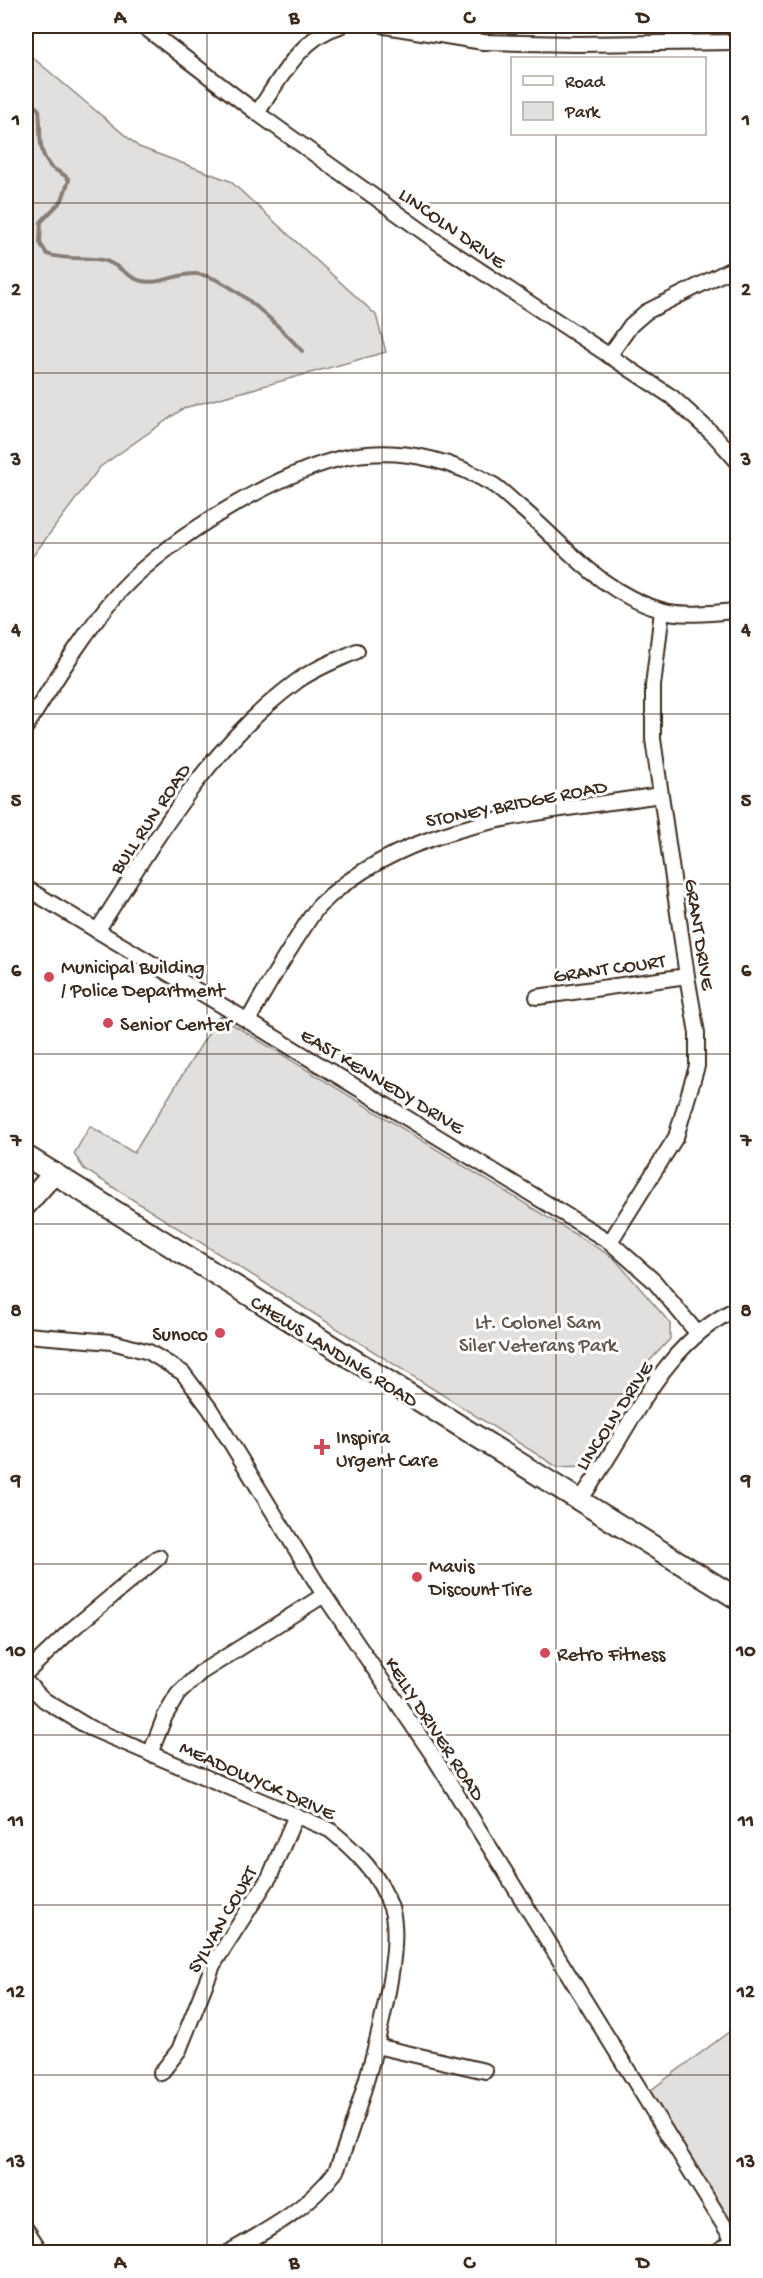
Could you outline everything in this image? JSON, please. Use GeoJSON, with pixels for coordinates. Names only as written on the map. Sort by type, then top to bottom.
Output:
{"type":"FeatureCollection","features":[{"type":"Feature","properties":{"kind":"main road","name":"CHEWS LANDING ROAD"},"geometry":{"type":"LineString","coordinates":[[26,1156],[738,1599]]}},
{"type":"Feature","properties":{"kind":"main road"},"geometry":{"type":"LineString","coordinates":[[26,1205],[54,1173]]}},
{"type":"Feature","properties":{"kind":"street","name":"LINCOLN DRIVE"},"geometry":{"type":"LineString","coordinates":[[143,26],[257,113],[443,246],[672,397],[736,457]]}},
{"type":"Feature","properties":{"kind":"street"},"geometry":{"type":"LineString","coordinates":[[257,113],[309,42],[327,29],[340,26]]}},
{"type":"Feature","properties":{"kind":"street"},"geometry":{"type":"LineString","coordinates":[[385,26],[483,42],[576,51],[738,42]]}},
{"type":"Feature","properties":{"kind":"street"},"geometry":{"type":"LineString","coordinates":[[609,356],[631,325],[646,312],[738,266]]}},
{"type":"Feature","properties":{"kind":"street"},"geometry":{"type":"LineString","coordinates":[[26,727],[65,665],[121,590],[167,550],[232,505],[321,462],[366,454],[407,454],[448,463],[493,484],[537,521],[581,565],[617,592],[662,611],[738,611]]}},
{"type":"Feature","properties":{"kind":"street","name":"GRANT DRIVE"},"geometry":{"type":"LineString","coordinates":[[610,1242],[676,1137],[698,1066],[698,1033],[687,976],[653,739],[653,686],[662,611]]}},
{"type":"Feature","properties":{"kind":"street","name":"BULL RUN ROAD"},"geometry":{"type":"LineString","coordinates":[[97,931],[184,794],[236,734],[297,681],[357,651]]}},
{"type":"Feature","properties":{"kind":"street","name":"STONEY BRIDGE ROAD"},"geometry":{"type":"LineString","coordinates":[[248,1020],[274,973],[318,906],[362,869],[424,840],[512,819],[660,795]]}},
{"type":"Feature","properties":{"kind":"street","name":"EAST KENNEDY DRIVE"},"geometry":{"type":"LineString","coordinates":[[26,888],[248,1020],[610,1242],[654,1281],[698,1334]]}},
{"type":"Feature","properties":{"kind":"street","name":"GRANT COURT"},"geometry":{"type":"LineString","coordinates":[[537,997],[687,976]]}},
{"type":"Feature","properties":{"kind":"street","name":"LINCOLN DRIVE"},"geometry":{"type":"LineString","coordinates":[[579,1501],[653,1381],[714,1319],[738,1308]]}},
{"type":"Feature","properties":{"kind":"street","name":"KELLY DRIVER ROAD"},"geometry":{"type":"LineString","coordinates":[[26,1335],[112,1342],[149,1352],[183,1373],[210,1409],[324,1596],[432,1754],[735,2245]]}},
{"type":"Feature","properties":{"kind":"street"},"geometry":{"type":"LineString","coordinates":[[26,1673],[71,1630],[159,1557]]}},
{"type":"Feature","properties":{"kind":"street"},"geometry":{"type":"LineString","coordinates":[[150,1754],[165,1716],[178,1694],[200,1673],[324,1596]]}},
{"type":"Feature","properties":{"kind":"street","name":"MEADOWYCK DRIVE"},"geometry":{"type":"LineString","coordinates":[[26,1682],[44,1700],[90,1728],[330,1830],[360,1854],[379,1882],[392,1910],[394,1946],[376,2046],[336,2172],[324,2187],[304,2205],[280,2223],[229,2253]]}},
{"type":"Feature","properties":{"kind":"street","name":"SYLVAN COURT"},"geometry":{"type":"LineString","coordinates":[[161,2073],[179,2050],[213,1965],[270,1876],[296,1815]]}},
{"type":"Feature","properties":{"kind":"street"},"geometry":{"type":"LineString","coordinates":[[376,2046],[485,2071]]}},
{"type":"Feature","properties":{"kind":"street"},"geometry":{"type":"LineString","coordinates":[[26,2229],[41,2253]]}},
{"type":"Feature","properties":{"kind":"street"},"geometry":{"type":"LineString","coordinates":[[716,2253],[735,2245]]}},
{"type":"Feature","properties":{"kind":"green space"},"geometry":{"type":"Polygon","coordinates":[[[26,52],[139,147],[230,181],[376,315],[386,352],[184,408],[100,467],[26,565],[26,52]]]}},
{"type":"Feature","properties":{"kind":"green space","name":"Lt. Colonel Sam Siler Veterans Park"},"geometry":{"type":"Polygon","coordinates":[[[219,1016],[614,1258],[670,1323],[670,1339],[643,1368],[583,1466],[557,1467],[84,1169],[74,1154],[90,1126],[134,1153],[219,1016]]]}},
{"type":"Feature","properties":{"kind":"green space"},"geometry":{"type":"Polygon","coordinates":[[[737,2026],[737,2245],[643,2096],[737,2026]]]}},
{"type":"Feature","properties":{"kind":"waterway"},"geometry":{"type":"LineString","coordinates":[[26,96],[39,110],[41,146],[46,160],[50,166],[69,180],[62,200],[41,222],[40,243],[47,254],[107,261],[132,277],[149,282],[189,274],[209,277],[239,293],[253,304],[302,351]]}},
{"type":"Feature","properties":{"kind":"place","name":"Municipal Building / Police Department"},"geometry":{"type":"Point","coordinates":[49,977]}},
{"type":"Feature","properties":{"kind":"place","name":"Senior Center"},"geometry":{"type":"Point","coordinates":[108,1023]}},
{"type":"Feature","properties":{"kind":"place","name":"Sunoco"},"geometry":{"type":"Point","coordinates":[220,1333]}},
{"type":"Feature","properties":{"kind":"place","name":"Inspira Urgent Care"},"geometry":{"type":"Point","coordinates":[322,1447]}},
{"type":"Feature","properties":{"kind":"place","name":"Mavis Discount Tire"},"geometry":{"type":"Point","coordinates":[417,1577]}},
{"type":"Feature","properties":{"kind":"place","name":"Retro Fitness"},"geometry":{"type":"Point","coordinates":[545,1653]}}]}
